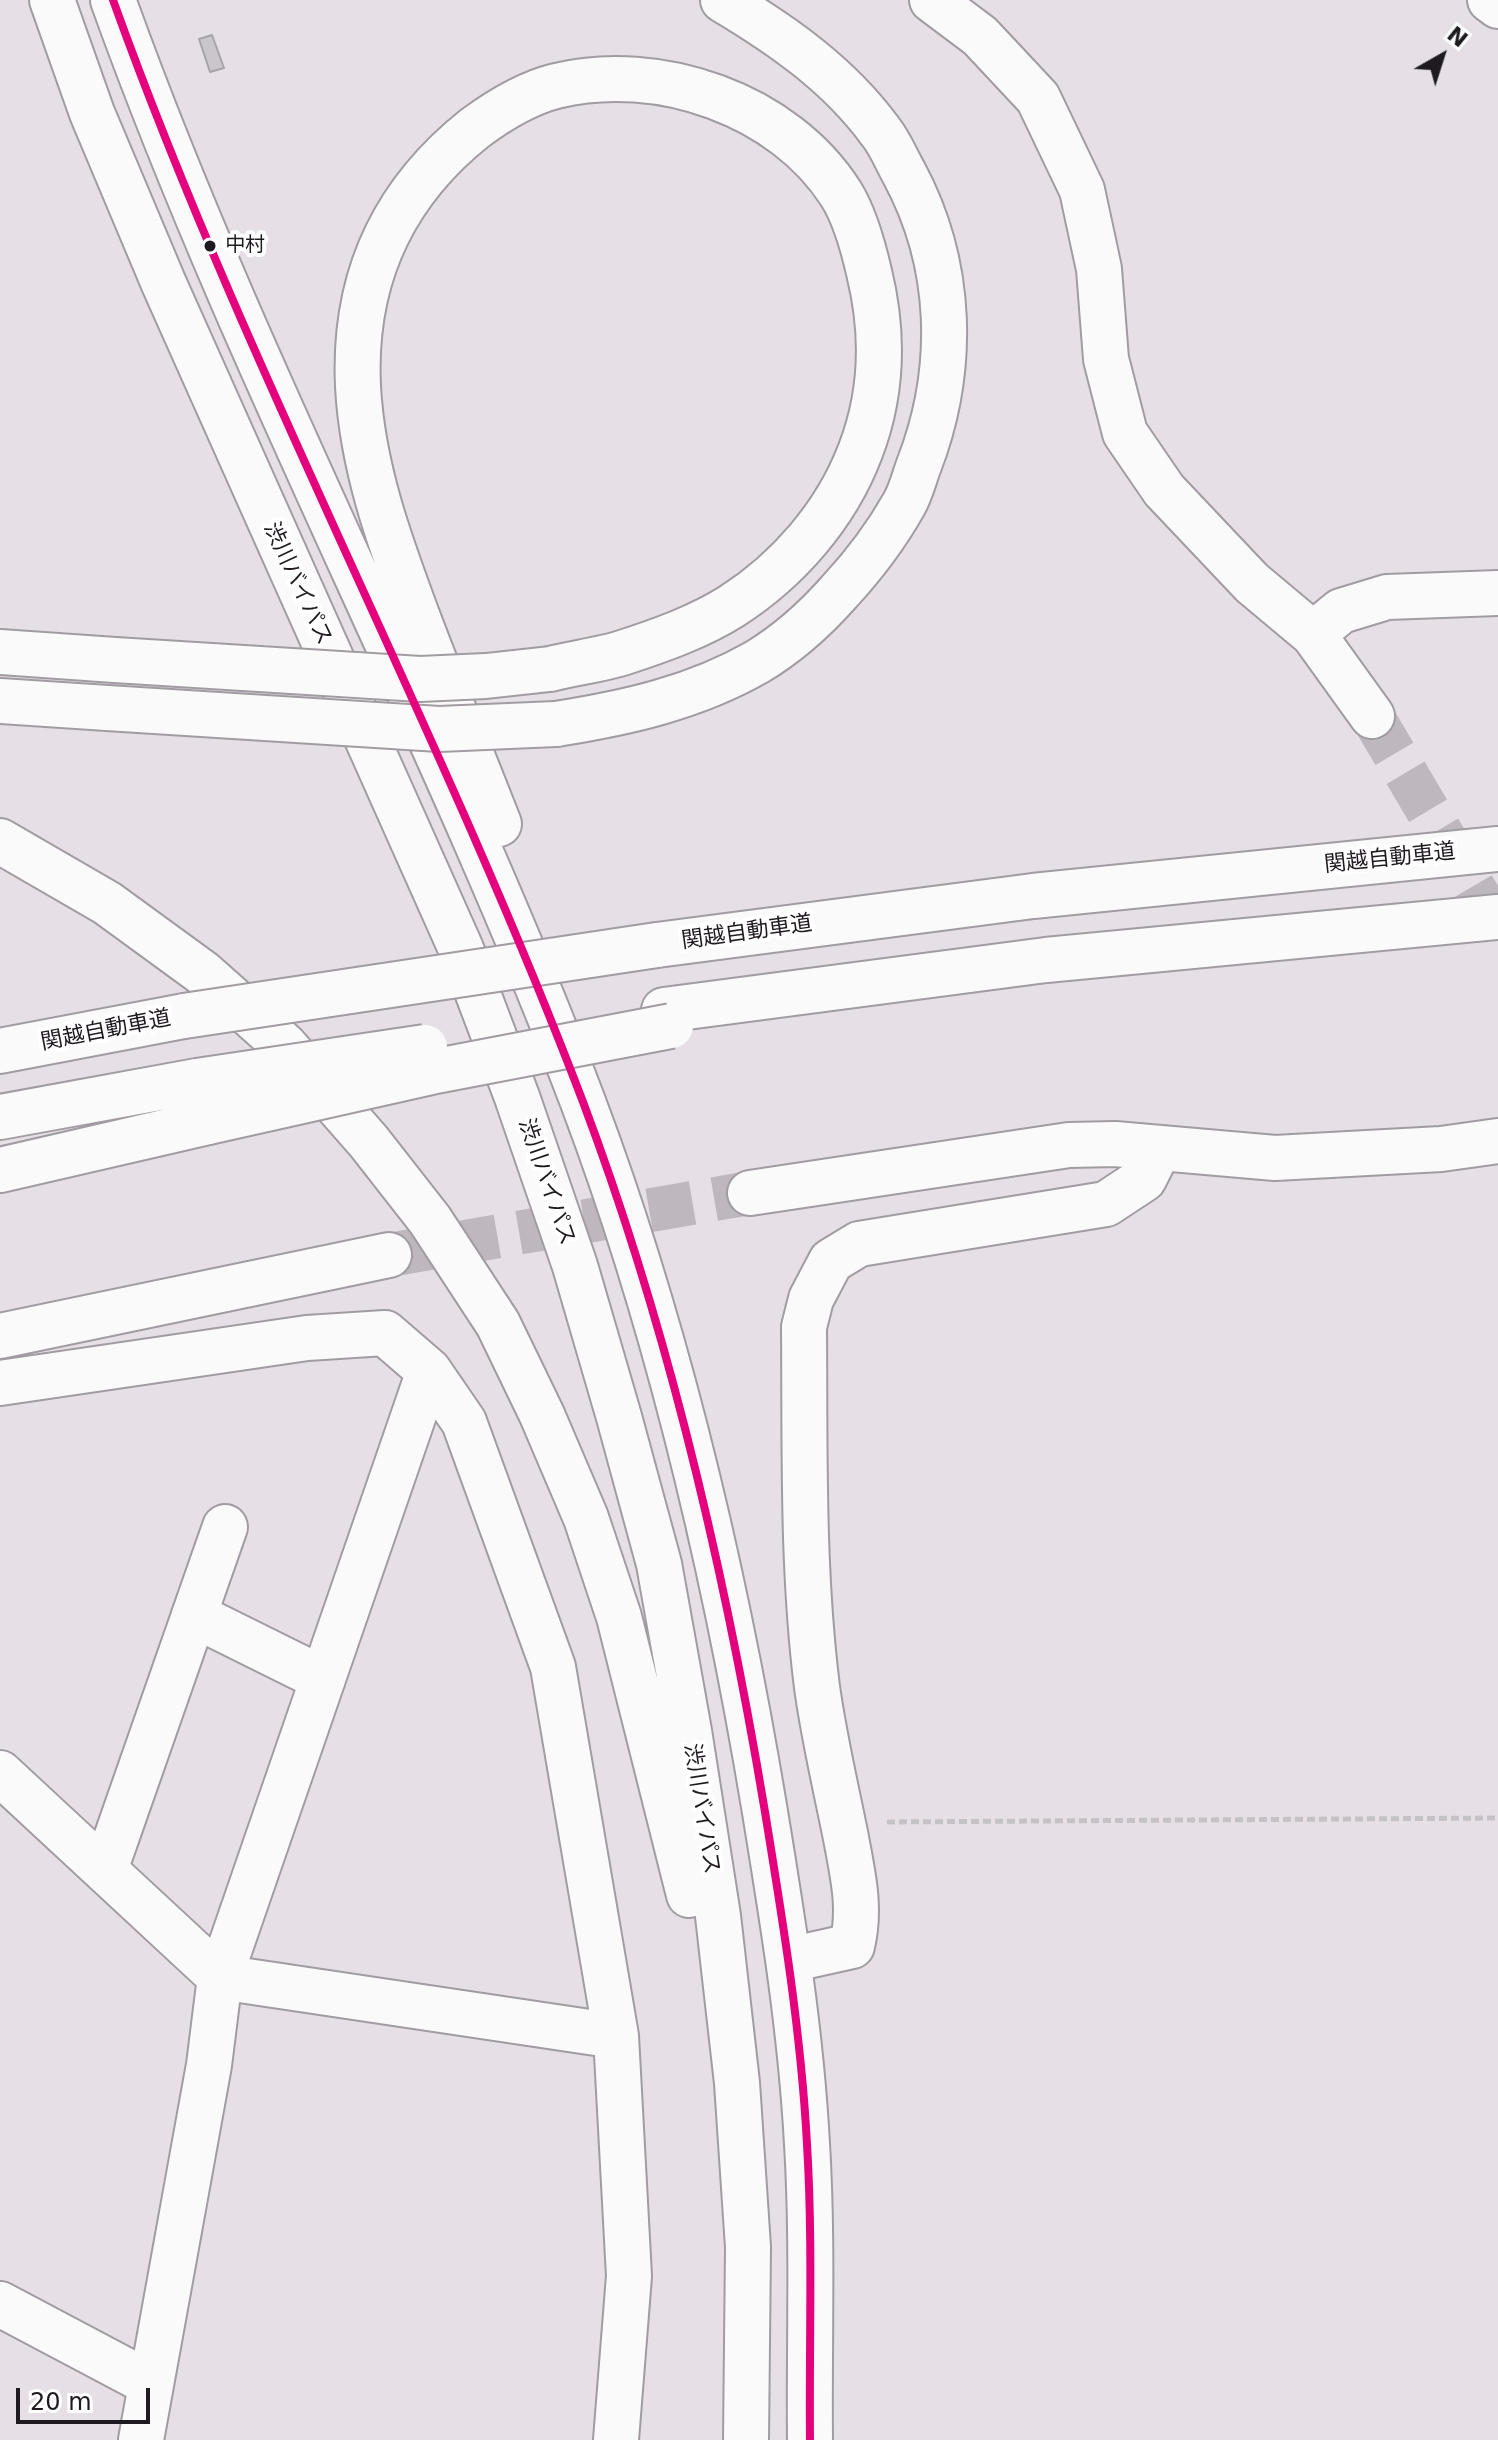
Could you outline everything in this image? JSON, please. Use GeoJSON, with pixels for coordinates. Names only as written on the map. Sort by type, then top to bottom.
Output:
{"type":"FeatureCollection","features":[{"type":"Feature","properties":{"kind":"main road","name":"渋川バイパス"},"geometry":{"type":"LineString","coordinates":[[52,0],[92,113],[164,284],[461,949],[517,1097],[575,1266],[659,1564],[718,1916],[737,2083],[748,2247],[746,2440]]}},
{"type":"Feature","properties":{"kind":"main road"},"geometry":{"type":"LineString","coordinates":[[113,0],[148,95],[232,299],[518,939],[585,1106],[647,1291]]}},
{"type":"Feature","properties":{"kind":"main road"},"geometry":{"type":"LineString","coordinates":[[0,701],[439,729],[556,724],[630,712],[695,692],[758,661],[817,616],[866,563],[905,503],[932,431],[944,355],[942,279],[921,205],[882,132],[832,76],[765,25],[723,0]]}},
{"type":"Feature","properties":{"kind":"main road"},"geometry":{"type":"LineString","coordinates":[[932,0],[980,36],[1038,98],[1082,190],[1099,269],[1106,359],[1125,433],[1164,490],[1252,583],[1313,634],[1372,716]]}},
{"type":"Feature","properties":{"kind":"main road"},"geometry":{"type":"LineString","coordinates":[[1490,0],[1498,6]]}},
{"type":"Feature","properties":{"kind":"main road"},"geometry":{"type":"LineString","coordinates":[[0,652],[420,679],[486,676],[550,669],[618,654],[688,628],[731,607],[781,569],[820,525],[851,476],[869,429],[880,373],[879,311],[863,246],[843,196],[818,164],[778,127],[720,98],[657,82],[601,79],[553,86],[494,113],[442,155],[403,204],[376,258],[361,321],[358,385],[366,450],[386,534],[537,920],[603,1116],[698,1481],[746,1701],[789,1960],[807,2144],[810,2440]]}},
{"type":"Feature","properties":{"kind":"main road"},"geometry":{"type":"LineString","coordinates":[[1313,634],[1341,611],[1387,597],[1498,593]]}},
{"type":"Feature","properties":{"kind":"main road"},"geometry":{"type":"LineString","coordinates":[[0,841],[107,903],[203,973],[285,1046],[369,1142],[430,1220],[498,1324],[542,1415],[586,1518],[619,1617],[737,2083]]}},
{"type":"Feature","properties":{"kind":"main road","name":"関越自動車道"},"geometry":{"type":"LineString","coordinates":[[0,1051],[184,1016],[657,945],[1033,896],[1498,849]]}},
{"type":"Feature","properties":{"kind":"main road"},"geometry":{"type":"LineString","coordinates":[[0,1117],[202,1102],[831,988],[1046,960],[1498,917]]}},
{"type":"Feature","properties":{"kind":"main road"},"geometry":{"type":"LineString","coordinates":[[0,1170],[202,1102]]}},
{"type":"Feature","properties":{"kind":"main road"},"geometry":{"type":"LineString","coordinates":[[750,1193],[1069,1145],[1115,1144],[1275,1158],[1441,1149],[1498,1141]]}},
{"type":"Feature","properties":{"kind":"main road"},"geometry":{"type":"LineString","coordinates":[[789,1960],[852,1946],[857,1922],[855,1887],[817,1689],[810,1598],[806,1528],[804,1327],[811,1299],[831,1261],[859,1244],[1106,1204],[1144,1179],[1159,1149]]}},
{"type":"Feature","properties":{"kind":"main road"},"geometry":{"type":"LineString","coordinates":[[0,1336],[389,1255]]}},
{"type":"Feature","properties":{"kind":"main road"},"geometry":{"type":"LineString","coordinates":[[0,1383],[307,1338],[385,1333],[429,1371],[464,1422],[553,1667],[616,2036],[629,2276],[616,2440]]}},
{"type":"Feature","properties":{"kind":"main road"},"geometry":{"type":"LineString","coordinates":[[141,2440],[209,2065],[220,1977],[429,1371]]}},
{"type":"Feature","properties":{"kind":"main road"},"geometry":{"type":"LineString","coordinates":[[105,1870],[225,1527]]}},
{"type":"Feature","properties":{"kind":"main road"},"geometry":{"type":"LineString","coordinates":[[194,1615],[323,1679]]}},
{"type":"Feature","properties":{"kind":"main road"},"geometry":{"type":"LineString","coordinates":[[0,1773],[220,1977],[616,2036]]}},
{"type":"Feature","properties":{"kind":"main road"},"geometry":{"type":"LineString","coordinates":[[0,2304],[151,2384]]}},
{"type":"Feature","properties":{"kind":"path"},"geometry":{"type":"LineString","coordinates":[[843,1822],[1498,1818]]}},
{"type":"Feature","properties":{"kind":"building"},"geometry":{"type":"Polygon","coordinates":[[[212,35],[224,68],[210,72],[199,39],[212,35]]]}},
{"type":"Feature","properties":{"kind":"tunnel"},"geometry":{"type":"LineString","coordinates":[[1372,716],[1498,929]]}},
{"type":"Feature","properties":{"kind":"tunnel"},"geometry":{"type":"LineString","coordinates":[[389,1255],[750,1193]]}},
{"type":"Feature","properties":{"kind":"transit line"},"geometry":{"type":"LineString","coordinates":[[113,0],[223,278],[528,963],[614,1188],[668,1363],[732,1631],[765,1812],[790,1977],[809,2181],[810,2440]]}},
{"type":"Feature","properties":{"kind":"place","name":"中村"},"geometry":{"type":"Point","coordinates":[210,246]}}]}
